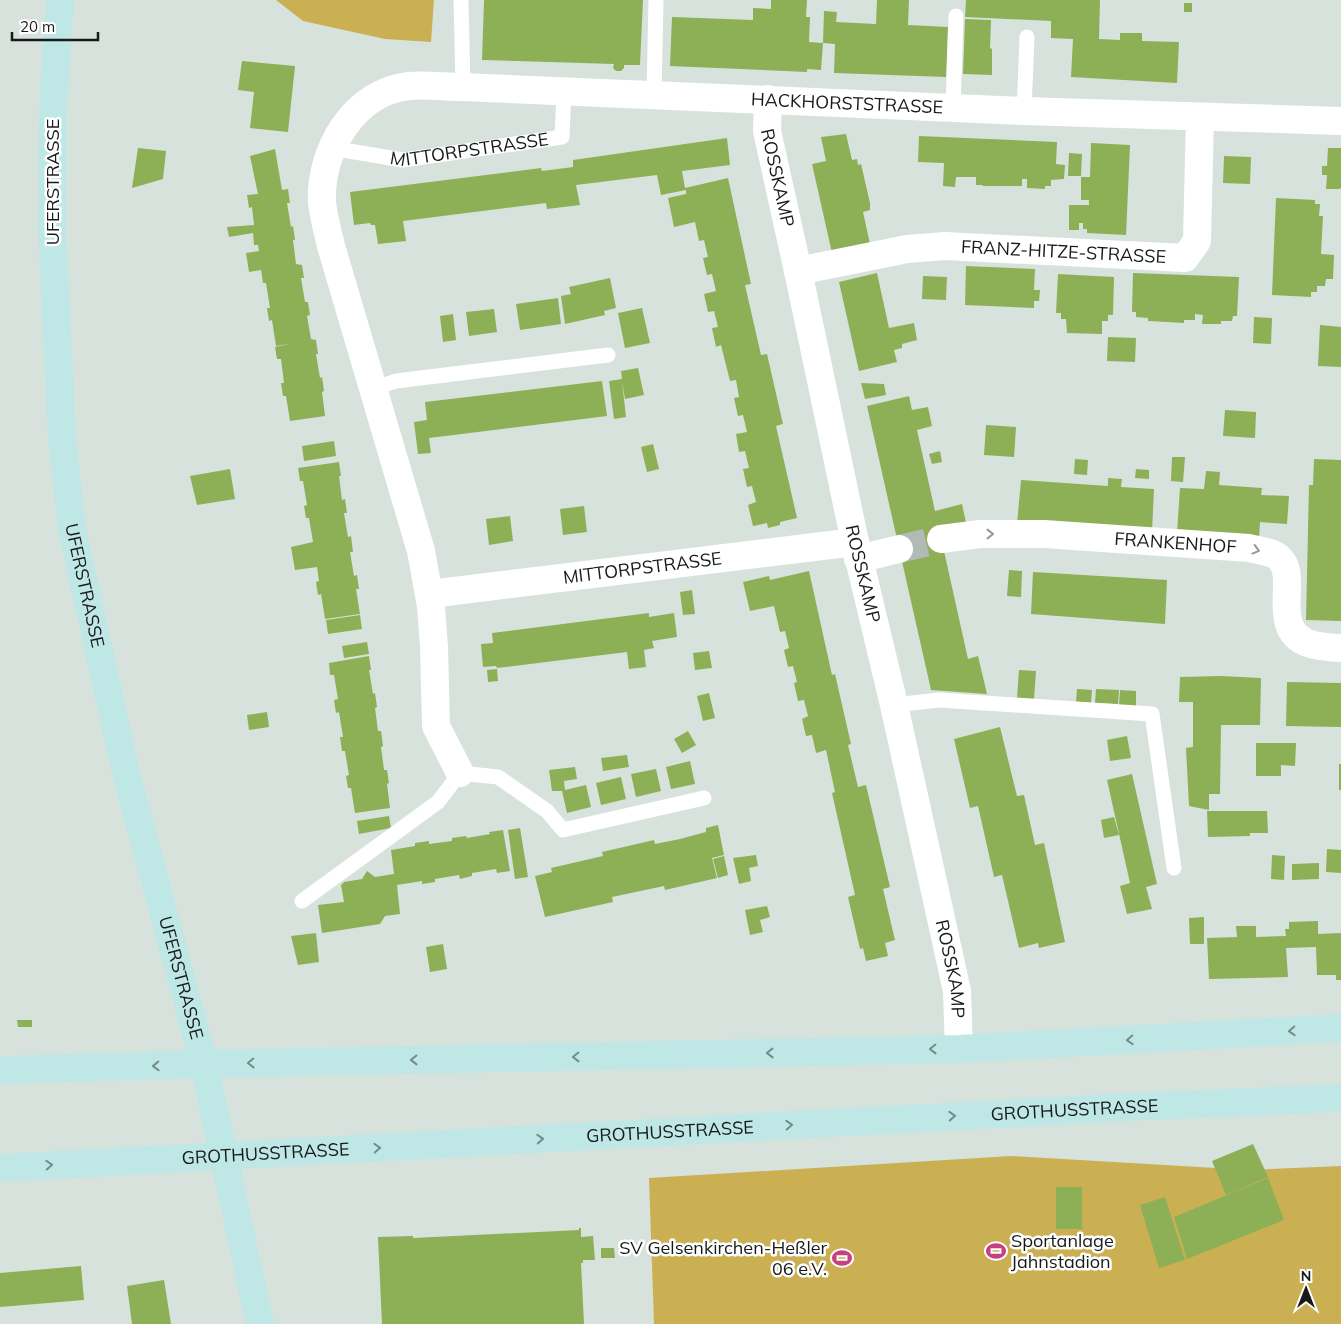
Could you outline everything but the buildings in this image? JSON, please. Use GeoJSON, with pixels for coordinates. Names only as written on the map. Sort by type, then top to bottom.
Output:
{"type":"FeatureCollection","features":[{"type":"Feature","properties":{"kind":"main road","name":"UFERSTRASSE"},"geometry":{"type":"LineString","coordinates":[[61,0],[53,112],[52,228],[62,438],[72,529],[125,769],[204,1064],[260,1324]]}},
{"type":"Feature","properties":{"kind":"main road"},"geometry":{"type":"LineString","coordinates":[[0,1070],[204,1064],[959,1049],[1341,1028]]}},
{"type":"Feature","properties":{"kind":"main road","name":"GROTHUSSTRASSE"},"geometry":{"type":"LineString","coordinates":[[0,1168],[1109,1108],[1341,1098]]}},
{"type":"Feature","properties":{"kind":"street","name":"HACKHORSTSTRASSE"},"geometry":{"type":"LineString","coordinates":[[331,148],[342,128],[358,110],[378,95],[408,86],[768,99],[953,108],[1341,121]]}},
{"type":"Feature","properties":{"kind":"street","name":"ROSSKAMP"},"geometry":{"type":"LineString","coordinates":[[768,99],[767,131],[857,550],[894,705],[957,991],[959,1049]]}},
{"type":"Feature","properties":{"kind":"street","name":"FRANZ-HITZE-STRASSE"},"geometry":{"type":"LineString","coordinates":[[798,271],[907,249],[945,246],[1185,258],[1197,241],[1200,117]]}},
{"type":"Feature","properties":{"kind":"street"},"geometry":{"type":"LineString","coordinates":[[331,148],[324,175],[322,202],[331,246],[421,551],[430,594],[434,647],[436,726],[460,774]]}},
{"type":"Feature","properties":{"kind":"street","name":"FRANKENHOF"},"geometry":{"type":"LineString","coordinates":[[941,539],[980,534],[1044,534],[1249,548],[1277,556],[1287,570],[1289,624],[1297,636],[1307,644],[1341,648]]}},
{"type":"Feature","properties":{"kind":"street"},"geometry":{"type":"LineString","coordinates":[[857,550],[900,549]]}},
{"type":"Feature","properties":{"kind":"street","name":"MITTORPSTRASSE"},"geometry":{"type":"LineString","coordinates":[[430,594],[857,550]]}},
{"type":"Feature","properties":{"kind":"lane"},"geometry":{"type":"LineString","coordinates":[[461,0],[463,87]]}},
{"type":"Feature","properties":{"kind":"lane"},"geometry":{"type":"LineString","coordinates":[[654,95],[656,0]]}},
{"type":"Feature","properties":{"kind":"lane"},"geometry":{"type":"LineString","coordinates":[[953,108],[956,16]]}},
{"type":"Feature","properties":{"kind":"lane"},"geometry":{"type":"LineString","coordinates":[[1024,110],[1027,37]]}},
{"type":"Feature","properties":{"kind":"lane","name":"MITTORPSTRASSE"},"geometry":{"type":"LineString","coordinates":[[331,148],[403,160],[562,137],[564,92]]}},
{"type":"Feature","properties":{"kind":"lane"},"geometry":{"type":"LineString","coordinates":[[372,389],[396,381],[608,355]]}},
{"type":"Feature","properties":{"kind":"lane"},"geometry":{"type":"LineString","coordinates":[[894,705],[939,700],[1152,714],[1174,868]]}},
{"type":"Feature","properties":{"kind":"lane"},"geometry":{"type":"LineString","coordinates":[[302,901],[438,802],[460,774],[498,777],[547,811],[563,830],[704,798]]}},
{"type":"Feature","properties":{"kind":"shaded area"},"geometry":{"type":"Polygon","coordinates":[[[276,0],[434,0],[431,42],[385,39],[303,21],[276,0]]]}},
{"type":"Feature","properties":{"kind":"shaded area","name":"Sportanlage Jahnstadion"},"geometry":{"type":"Polygon","coordinates":[[[1011,1156],[1250,1170],[1341,1166],[1341,1324],[654,1324],[649,1178],[1011,1156]]]}},
{"type":"Feature","properties":{"kind":"tunnel"},"geometry":{"type":"LineString","coordinates":[[899,549],[941,539]]}},
{"type":"Feature","properties":{"kind":"place","name":"Sportanlage Jahnstadion"},"geometry":{"type":"Point","coordinates":[996,1251]}},
{"type":"Feature","properties":{"kind":"place","name":"SV Gelsenkirchen-Heßler 06 e.V."},"geometry":{"type":"Point","coordinates":[842,1258]}}]}
